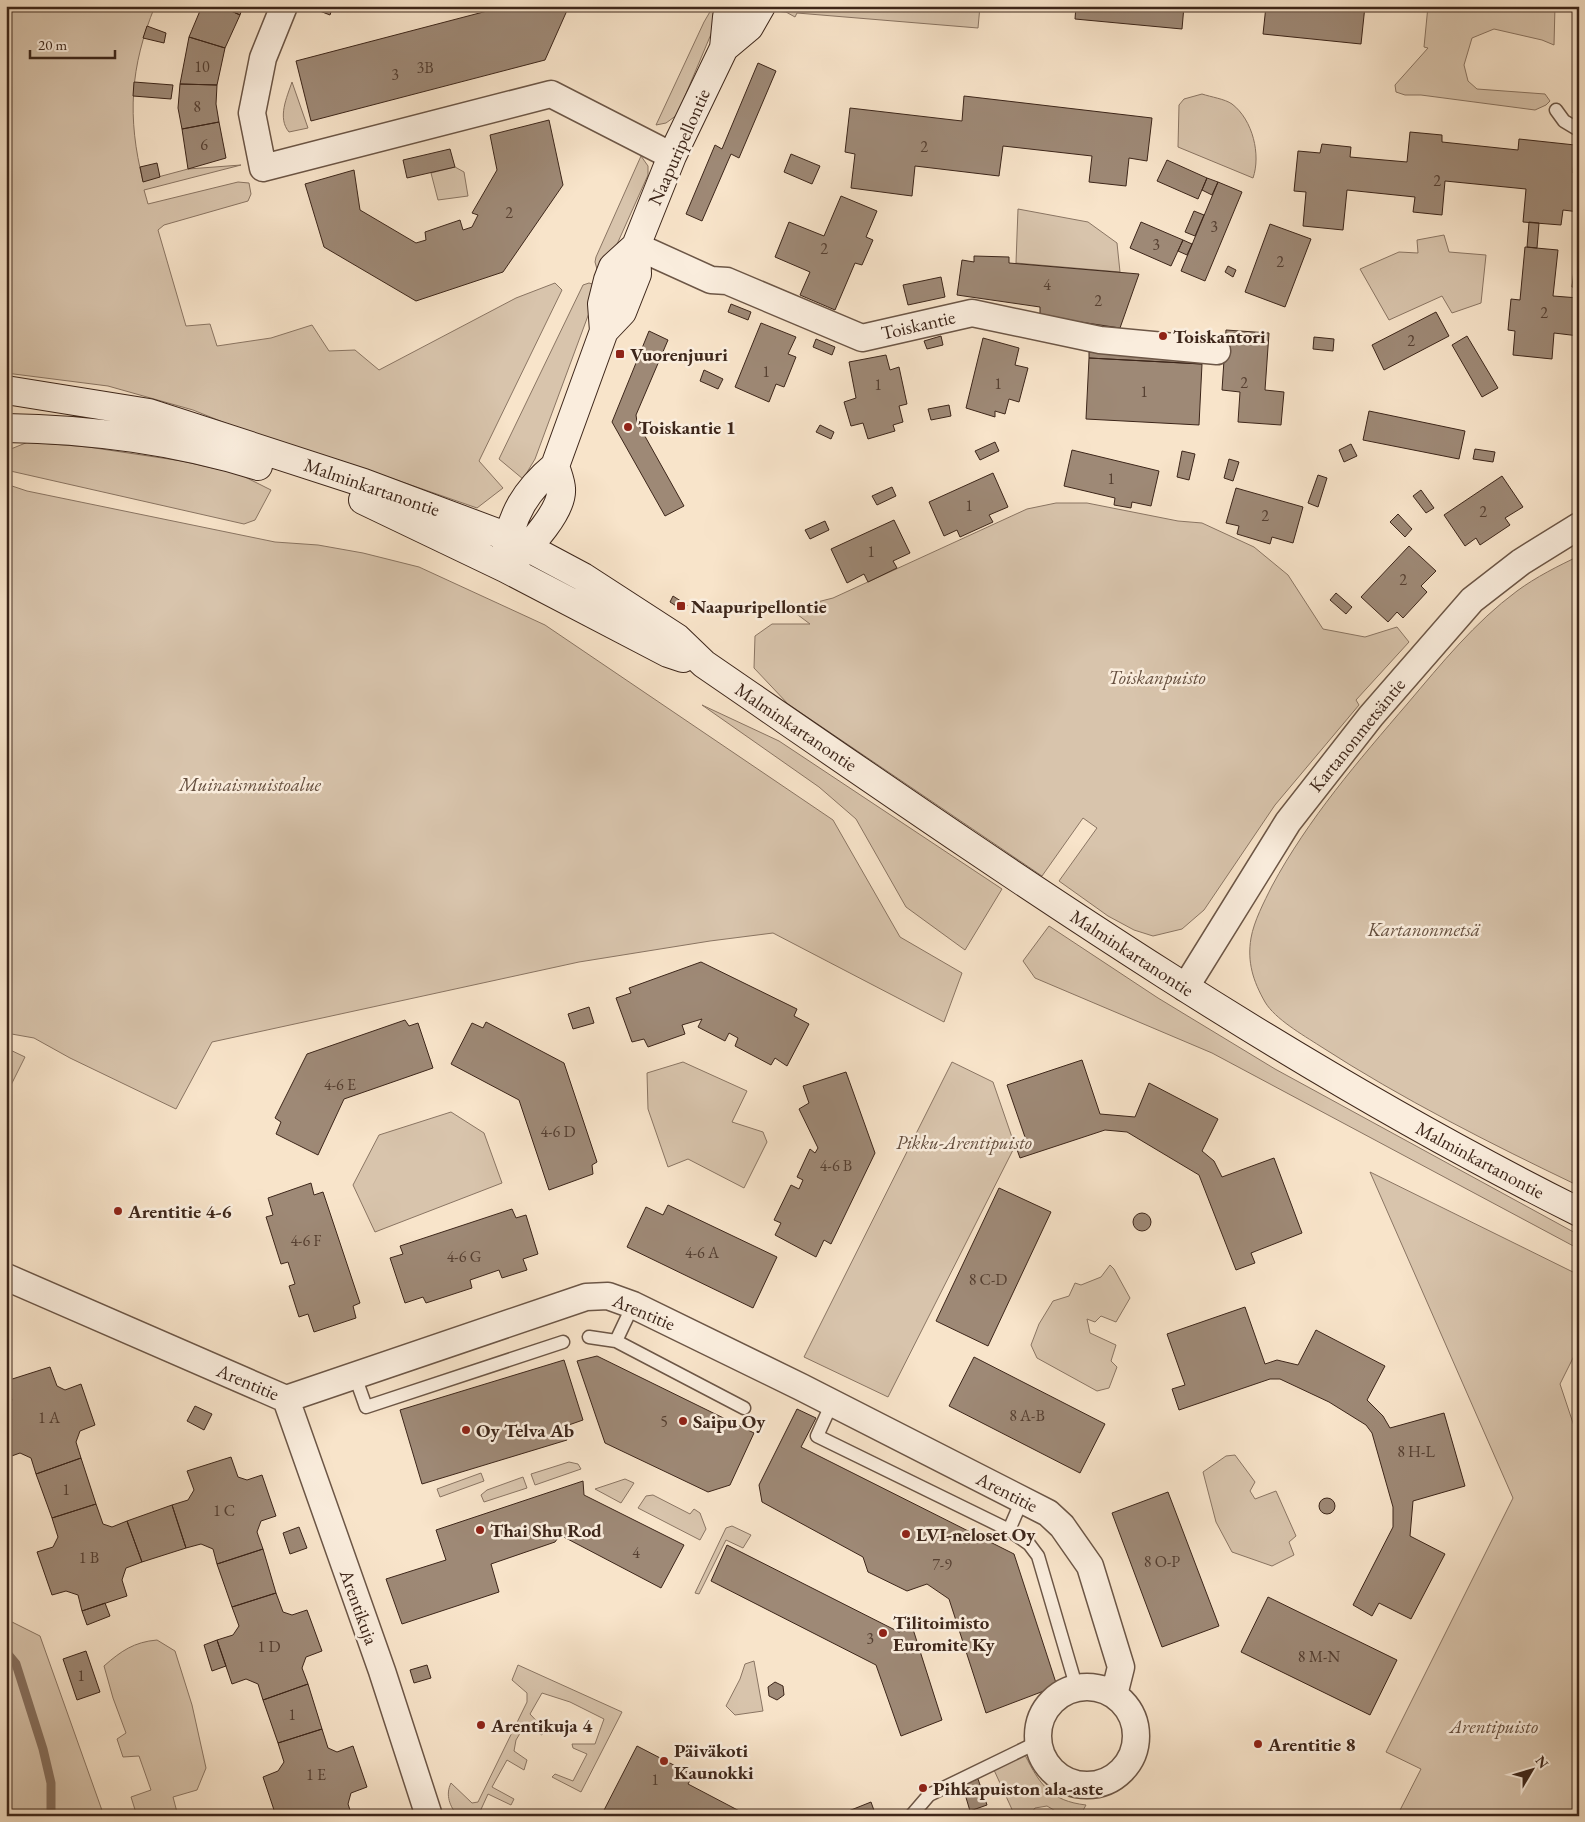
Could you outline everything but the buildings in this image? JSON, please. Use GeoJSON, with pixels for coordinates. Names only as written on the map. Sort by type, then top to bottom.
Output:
{"type":"FeatureCollection","features":[{"type":"Feature","properties":{"kind":"main road","name":"Naapuripellontie"},"geometry":{"type":"LineString","coordinates":[[505,568],[518,542],[553,516],[562,490],[555,466],[604,331],[622,312],[637,274],[636,246],[672,156],[724,48],[727,17],[733,6]]}},
{"type":"Feature","properties":{"kind":"main road","name":"Naapuripellontie"},"geometry":{"type":"LineString","coordinates":[[724,48],[749,27],[761,6]]}},
{"type":"Feature","properties":{"kind":"main road","name":"Malminkartanontie"},"geometry":{"type":"LineString","coordinates":[[6,390],[149,413],[364,483],[518,542],[583,577],[678,638],[704,664],[943,828],[1185,988],[1328,1075],[1443,1141],[1579,1212]]}},
{"type":"Feature","properties":{"kind":"main road","name":"Malminkartanontie"},"geometry":{"type":"LineString","coordinates":[[6,428],[42,428],[133,437],[250,464],[362,499],[505,568],[668,653],[704,664]]}},
{"type":"Feature","properties":{"kind":"street"},"geometry":{"type":"LineString","coordinates":[[284,6],[262,58],[252,113],[263,168],[551,94],[672,156]]}},
{"type":"Feature","properties":{"kind":"street","name":"Toiskantie"},"geometry":{"type":"LineString","coordinates":[[636,246],[710,280],[727,281],[862,338],[972,313],[1086,338],[1160,347],[1217,350]]}},
{"type":"Feature","properties":{"kind":"street","name":"Kartanonmetsäntie"},"geometry":{"type":"LineString","coordinates":[[1185,988],[1288,822],[1371,716],[1472,600],[1521,562],[1579,526]]}},
{"type":"Feature","properties":{"kind":"street","name":"Arentitie"},"geometry":{"type":"LineString","coordinates":[[6,1277],[286,1399],[586,1297],[608,1296],[633,1305],[832,1403],[1048,1513],[1062,1526],[1090,1566],[1121,1666],[1114,1695]]}},
{"type":"Feature","properties":{"kind":"street","name":"Arentikuja"},"geometry":{"type":"LineString","coordinates":[[286,1399],[382,1671],[430,1816]]}},
{"type":"Feature","properties":{"kind":"street"},"geometry":{"type":"LineString","coordinates":[[1097,1688],[1114,1695],[1128,1708],[1136,1724],[1137,1741],[1132,1757],[1122,1772],[1102,1784],[1084,1786],[1060,1778],[1048,1766],[1038,1742],[1038,1730],[1044,1712],[1055,1698],[1072,1689],[1097,1688]]}},
{"type":"Feature","properties":{"kind":"lane"},"geometry":{"type":"LineString","coordinates":[[1556,110],[1564,121],[1579,130]]}},
{"type":"Feature","properties":{"kind":"lane"},"geometry":{"type":"LineString","coordinates":[[616,1341],[633,1305]]}},
{"type":"Feature","properties":{"kind":"lane"},"geometry":{"type":"LineString","coordinates":[[589,1337],[616,1341],[744,1408]]}},
{"type":"Feature","properties":{"kind":"lane"},"geometry":{"type":"LineString","coordinates":[[355,1376],[366,1407],[564,1342]]}},
{"type":"Feature","properties":{"kind":"lane"},"geometry":{"type":"LineString","coordinates":[[832,1403],[817,1436],[1009,1530],[1029,1544],[1038,1556],[1077,1689]]}},
{"type":"Feature","properties":{"kind":"lane"},"geometry":{"type":"LineString","coordinates":[[1009,1530],[1022,1500]]}},
{"type":"Feature","properties":{"kind":"lane"},"geometry":{"type":"LineString","coordinates":[[915,1814],[929,1795],[1038,1742]]}},
{"type":"Feature","properties":{"kind":"green space"},"geometry":{"type":"Polygon","coordinates":[[[6,6],[155,6],[140,50],[134,92],[133,114],[135,135],[143,181],[188,169],[241,165],[144,190],[148,204],[238,182],[249,183],[251,194],[248,201],[164,225],[158,230],[186,326],[210,324],[217,346],[271,338],[312,325],[329,351],[355,350],[379,370],[516,298],[555,283],[562,290],[479,461],[503,488],[477,508],[339,460],[270,441],[193,410],[108,386],[6,373],[6,6]]]}},
{"type":"Feature","properties":{"kind":"green space"},"geometry":{"type":"Polygon","coordinates":[[[720,6],[722,8],[677,115],[666,123],[656,125],[704,22],[711,10],[720,6]]]}},
{"type":"Feature","properties":{"kind":"green space"},"geometry":{"type":"Polygon","coordinates":[[[778,6],[980,6],[978,28],[797,13],[795,17],[786,12],[775,11],[778,6]]]}},
{"type":"Feature","properties":{"kind":"green space"},"geometry":{"type":"Polygon","coordinates":[[[1428,6],[1555,6],[1554,45],[1542,40],[1494,29],[1472,38],[1464,65],[1468,81],[1477,89],[1545,94],[1550,101],[1535,110],[1421,95],[1405,95],[1396,92],[1395,85],[1428,48],[1424,47],[1428,6]]]}},
{"type":"Feature","properties":{"kind":"green space"},"geometry":{"type":"Polygon","coordinates":[[[292,82],[308,128],[289,132],[285,126],[283,114],[292,82]]]}},
{"type":"Feature","properties":{"kind":"green space"},"geometry":{"type":"Polygon","coordinates":[[[1202,94],[1229,102],[1245,119],[1250,128],[1255,149],[1256,159],[1253,178],[1178,147],[1179,105],[1184,99],[1202,94]]]}},
{"type":"Feature","properties":{"kind":"green space"},"geometry":{"type":"Polygon","coordinates":[[[641,156],[648,166],[648,175],[605,271],[597,269],[596,257],[641,156]]]}},
{"type":"Feature","properties":{"kind":"green space"},"geometry":{"type":"Polygon","coordinates":[[[455,167],[464,172],[468,196],[438,200],[431,173],[455,167]]]}},
{"type":"Feature","properties":{"kind":"green space"},"geometry":{"type":"Polygon","coordinates":[[[1018,209],[1088,222],[1117,243],[1120,272],[1016,263],[1018,209]]]}},
{"type":"Feature","properties":{"kind":"green space"},"geometry":{"type":"Polygon","coordinates":[[[1444,235],[1449,252],[1486,255],[1481,303],[1452,313],[1442,296],[1389,320],[1360,269],[1399,252],[1418,253],[1417,240],[1444,235]]]}},
{"type":"Feature","properties":{"kind":"green space"},"geometry":{"type":"Polygon","coordinates":[[[589,283],[599,286],[535,459],[523,479],[499,459],[583,285],[589,283]]]}},
{"type":"Feature","properties":{"kind":"green space"},"geometry":{"type":"Polygon","coordinates":[[[28,442],[88,447],[182,461],[239,474],[271,490],[255,520],[244,524],[6,470],[6,451],[28,442]]]}},
{"type":"Feature","properties":{"kind":"green space","name":"Muinaismuistoalue"},"geometry":{"type":"Polygon","coordinates":[[[6,484],[27,491],[275,542],[318,545],[363,553],[419,567],[545,625],[833,820],[900,937],[962,973],[944,1022],[773,933],[579,962],[212,1042],[176,1109],[70,1058],[34,1038],[6,1033],[6,484]]]}},
{"type":"Feature","properties":{"kind":"green space","name":"Toiskanpuisto"},"geometry":{"type":"Polygon","coordinates":[[[1056,503],[1087,503],[1178,521],[1202,523],[1254,547],[1288,575],[1323,629],[1365,637],[1397,627],[1409,642],[1356,700],[1359,705],[1275,805],[1204,910],[1182,929],[1153,936],[1134,930],[1108,916],[1059,881],[1097,828],[1083,818],[1042,876],[788,704],[754,668],[755,636],[772,624],[810,624],[790,609],[833,598],[1027,509],[1056,503]]]}},
{"type":"Feature","properties":{"kind":"green space","name":"Kartanonmetsä"},"geometry":{"type":"Polygon","coordinates":[[[1579,556],[1579,1186],[1415,1103],[1351,1066],[1290,1026],[1275,1014],[1265,1002],[1257,987],[1252,971],[1250,947],[1254,925],[1286,861],[1335,791],[1390,724],[1446,659],[1487,616],[1524,586],[1579,556]]]}},
{"type":"Feature","properties":{"kind":"green space"},"geometry":{"type":"Polygon","coordinates":[[[702,705],[779,741],[1002,889],[965,950],[906,907],[856,819],[819,787],[702,705]]]}},
{"type":"Feature","properties":{"kind":"green space"},"geometry":{"type":"Polygon","coordinates":[[[1049,926],[1158,998],[1275,1069],[1579,1235],[1579,1249],[1212,1053],[1035,978],[1023,961],[1049,926]]]}},
{"type":"Feature","properties":{"kind":"green space"},"geometry":{"type":"Polygon","coordinates":[[[6,1048],[25,1057],[6,1095],[6,1048]]]}},
{"type":"Feature","properties":{"kind":"green space"},"geometry":{"type":"Polygon","coordinates":[[[683,1062],[747,1091],[732,1122],[763,1132],[767,1142],[744,1188],[688,1159],[668,1167],[648,1109],[647,1073],[683,1062]]]}},
{"type":"Feature","properties":{"kind":"green space","name":"Pikku-Arentipuisto"},"geometry":{"type":"Polygon","coordinates":[[[952,1062],[993,1082],[1015,1146],[888,1397],[804,1357],[952,1062]]]}},
{"type":"Feature","properties":{"kind":"green space"},"geometry":{"type":"Polygon","coordinates":[[[451,1112],[484,1133],[502,1183],[375,1232],[353,1185],[379,1135],[451,1112]]]}},
{"type":"Feature","properties":{"kind":"green space","name":"Arentipuisto"},"geometry":{"type":"Polygon","coordinates":[[[1370,1172],[1579,1275],[1579,1346],[1560,1384],[1579,1441],[1579,1816],[1397,1816],[1421,1769],[1386,1752],[1513,1498],[1370,1172]]]}},
{"type":"Feature","properties":{"kind":"green space"},"geometry":{"type":"Polygon","coordinates":[[[1110,1265],[1130,1298],[1116,1322],[1101,1316],[1095,1322],[1087,1319],[1090,1333],[1116,1345],[1111,1361],[1117,1367],[1109,1388],[1097,1391],[1037,1358],[1031,1345],[1039,1324],[1053,1301],[1069,1296],[1075,1283],[1081,1285],[1101,1277],[1110,1265]]]}},
{"type":"Feature","properties":{"kind":"green space"},"geometry":{"type":"Polygon","coordinates":[[[1235,1455],[1255,1482],[1250,1491],[1255,1499],[1276,1491],[1296,1536],[1289,1542],[1294,1555],[1272,1566],[1232,1552],[1216,1522],[1203,1472],[1226,1456],[1235,1455]]]}},
{"type":"Feature","properties":{"kind":"green space"},"geometry":{"type":"Polygon","coordinates":[[[569,1462],[578,1464],[581,1469],[535,1485],[531,1474],[569,1462]]]}},
{"type":"Feature","properties":{"kind":"green space"},"geometry":{"type":"Polygon","coordinates":[[[481,1473],[484,1481],[440,1497],[437,1489],[481,1473]]]}},
{"type":"Feature","properties":{"kind":"green space"},"geometry":{"type":"Polygon","coordinates":[[[523,1477],[527,1488],[484,1502],[481,1495],[487,1490],[523,1477]]]}},
{"type":"Feature","properties":{"kind":"green space"},"geometry":{"type":"Polygon","coordinates":[[[625,1479],[634,1483],[621,1503],[595,1489],[625,1479]]]}},
{"type":"Feature","properties":{"kind":"green space"},"geometry":{"type":"Polygon","coordinates":[[[653,1495],[690,1514],[694,1509],[700,1513],[706,1529],[700,1540],[638,1508],[646,1496],[653,1495]]]}},
{"type":"Feature","properties":{"kind":"green space"},"geometry":{"type":"Polygon","coordinates":[[[732,1526],[751,1535],[743,1548],[726,1540],[699,1594],[695,1593],[726,1528],[732,1526]]]}},
{"type":"Feature","properties":{"kind":"green space"},"geometry":{"type":"Polygon","coordinates":[[[6,1619],[40,1636],[104,1816],[6,1816],[6,1619]]]}},
{"type":"Feature","properties":{"kind":"green space"},"geometry":{"type":"Polygon","coordinates":[[[157,1640],[175,1651],[192,1705],[206,1768],[197,1790],[173,1797],[178,1816],[137,1816],[131,1797],[151,1790],[139,1756],[123,1757],[117,1739],[126,1733],[104,1666],[128,1648],[157,1640]]]}},
{"type":"Feature","properties":{"kind":"green space"},"geometry":{"type":"Polygon","coordinates":[[[754,1661],[763,1711],[735,1715],[726,1706],[740,1679],[745,1664],[754,1661]]]}},
{"type":"Feature","properties":{"kind":"green space"},"geometry":{"type":"Polygon","coordinates":[[[518,1665],[622,1712],[581,1792],[552,1777],[555,1774],[573,1781],[587,1754],[573,1748],[572,1744],[595,1744],[604,1719],[570,1702],[542,1693],[530,1714],[545,1730],[542,1735],[525,1725],[516,1740],[514,1751],[527,1760],[524,1770],[507,1760],[492,1787],[514,1799],[511,1805],[488,1794],[478,1816],[458,1816],[449,1801],[448,1792],[451,1783],[472,1803],[478,1802],[527,1702],[527,1693],[512,1680],[518,1665]]]}},
{"type":"Feature","properties":{"kind":"green space"},"geometry":{"type":"Polygon","coordinates":[[[1025,1755],[1036,1775],[1048,1790],[1064,1800],[1086,1805],[1080,1816],[1064,1816],[1047,1806],[1035,1808],[1029,1816],[1015,1816],[994,1770],[1025,1755]]]}},
{"type":"Feature","properties":{"kind":"waterway"},"geometry":{"type":"LineString","coordinates":[[6,1652],[16,1664],[43,1749],[51,1783],[51,1816]]}},
{"type":"Feature","properties":{"kind":"place","name":"Toiskantori"},"geometry":{"type":"Point","coordinates":[1163,336]}},
{"type":"Feature","properties":{"kind":"place","name":"Vuorenjuuri"},"geometry":{"type":"Point","coordinates":[620,354]}},
{"type":"Feature","properties":{"kind":"place","name":"Toiskantie 1"},"geometry":{"type":"Point","coordinates":[628,427]}},
{"type":"Feature","properties":{"kind":"place","name":"Naapuripellontie"},"geometry":{"type":"Point","coordinates":[681,606]}},
{"type":"Feature","properties":{"kind":"place","name":"Arentitie 4-6"},"geometry":{"type":"Point","coordinates":[118,1211]}},
{"type":"Feature","properties":{"kind":"place","name":"Saipu Oy"},"geometry":{"type":"Point","coordinates":[683,1421]}},
{"type":"Feature","properties":{"kind":"place","name":"Oy Telva Ab"},"geometry":{"type":"Point","coordinates":[466,1430]}},
{"type":"Feature","properties":{"kind":"place","name":"Thai Shu Rod"},"geometry":{"type":"Point","coordinates":[480,1530]}},
{"type":"Feature","properties":{"kind":"place","name":"LVI-neloset Oy"},"geometry":{"type":"Point","coordinates":[906,1534]}},
{"type":"Feature","properties":{"kind":"place","name":"Tilitoimisto Euromite Ky"},"geometry":{"type":"Point","coordinates":[883,1633]}},
{"type":"Feature","properties":{"kind":"place","name":"Arentikuja 4"},"geometry":{"type":"Point","coordinates":[481,1725]}},
{"type":"Feature","properties":{"kind":"place","name":"Arentitie 8"},"geometry":{"type":"Point","coordinates":[1258,1744]}},
{"type":"Feature","properties":{"kind":"place","name":"Päiväkoti Kaunokki"},"geometry":{"type":"Point","coordinates":[664,1761]}},
{"type":"Feature","properties":{"kind":"place","name":"Pihkapuiston ala-aste"},"geometry":{"type":"Point","coordinates":[923,1788]}}]}
